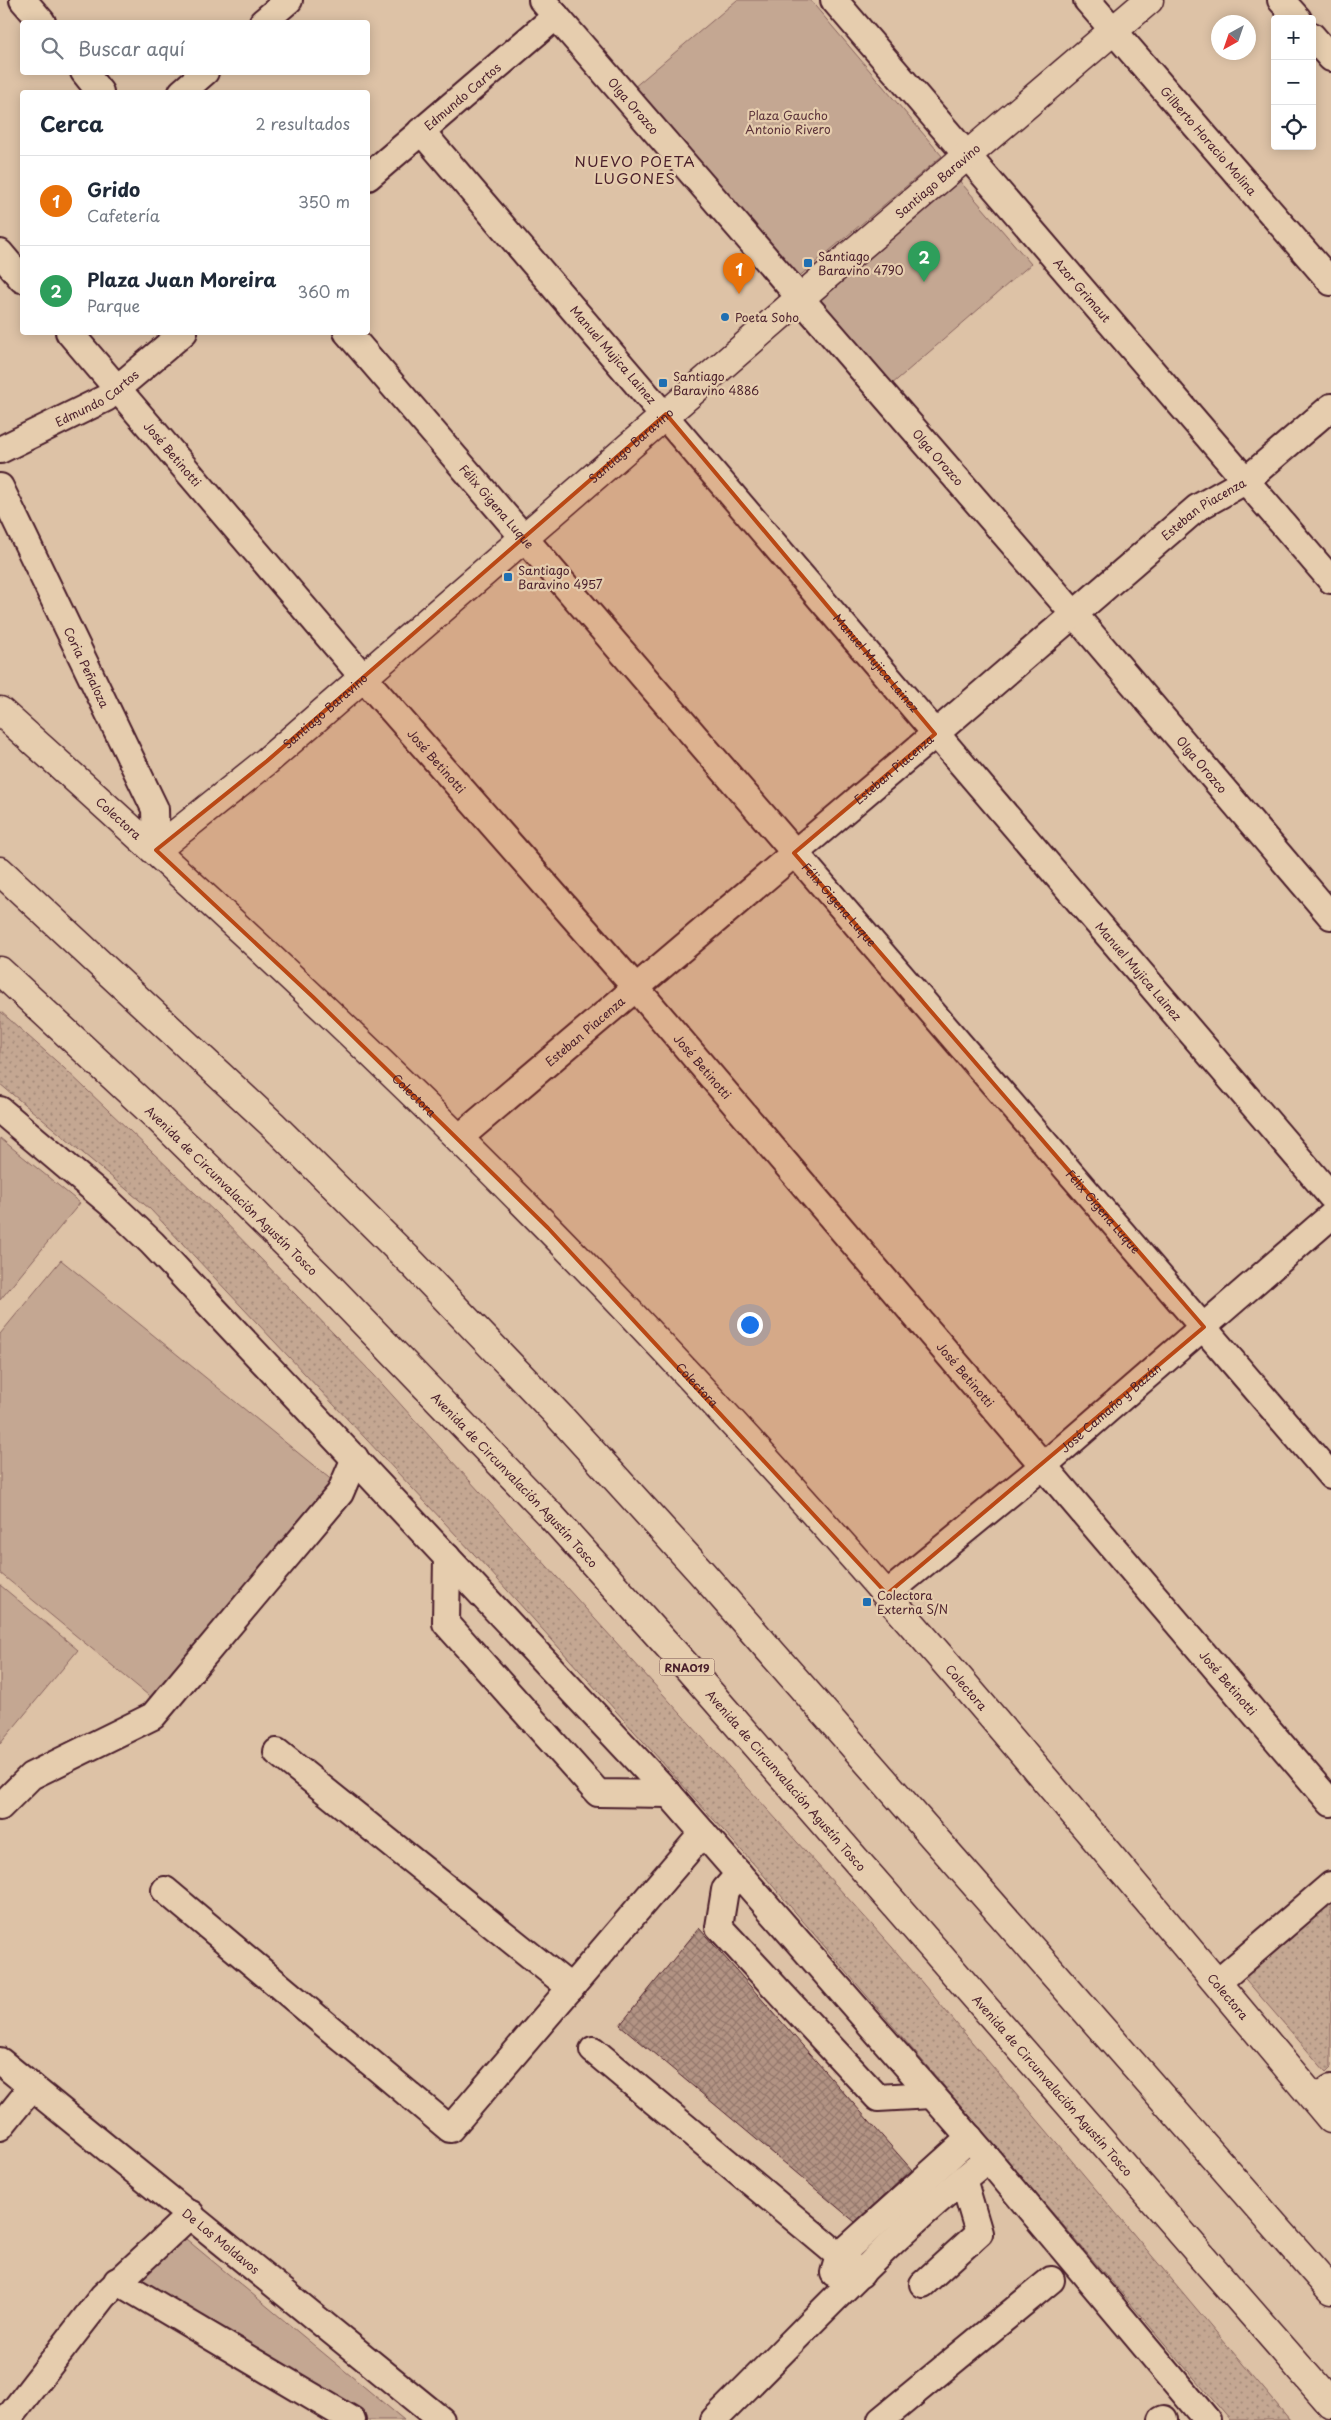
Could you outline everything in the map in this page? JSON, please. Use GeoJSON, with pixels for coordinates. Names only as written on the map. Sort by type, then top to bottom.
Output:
{"type":"FeatureCollection","features":[{"type":"Feature","properties":{"kind":"main road","name":"Santiago Baravino"},"geometry":{"type":"LineString","coordinates":[[156,850],[267,761],[799,299],[968,157],[1149,0]]}},
{"type":"Feature","properties":{"kind":"main road","name":"Colectora"},"geometry":{"type":"LineString","coordinates":[[0,711],[156,850],[313,997],[459,1138],[635,1318],[887,1594],[1217,1983],[1326,2102]]}},
{"type":"Feature","properties":{"kind":"main road"},"geometry":{"type":"LineString","coordinates":[[0,870],[272,1124],[405,1256],[561,1418],[701,1572],[1331,2290]]}},
{"type":"Feature","properties":{"kind":"main road","name":"Avenida de Circunvalación Agustín Tosco"},"geometry":{"type":"LineString","coordinates":[[0,971],[159,1119],[328,1285],[546,1510],[689,1669],[1331,2404]]}},
{"type":"Feature","properties":{"kind":"street"},"geometry":{"type":"LineString","coordinates":[[23,0],[40,20]]}},
{"type":"Feature","properties":{"kind":"street"},"geometry":{"type":"LineString","coordinates":[[265,20],[289,0]]}},
{"type":"Feature","properties":{"kind":"street","name":"Azor Grimaut"},"geometry":{"type":"LineString","coordinates":[[834,0],[1331,580]]}},
{"type":"Feature","properties":{"kind":"street","name":"Gilberto Horacio Molina"},"geometry":{"type":"LineString","coordinates":[[1087,0],[1331,282]]}},
{"type":"Feature","properties":{"kind":"street"},"geometry":{"type":"LineString","coordinates":[[1282,0],[1295,15]]}},
{"type":"Feature","properties":{"kind":"street","name":"Edmundo Cartos"},"geometry":{"type":"LineString","coordinates":[[370,175],[421,131],[549,8]]}},
{"type":"Feature","properties":{"kind":"street","name":"Olga Orozco"},"geometry":{"type":"LineString","coordinates":[[549,8],[799,299],[1074,614],[1331,916]]}},
{"type":"Feature","properties":{"kind":"street"},"geometry":{"type":"LineString","coordinates":[[1316,41],[1331,58]]}},
{"type":"Feature","properties":{"kind":"street"},"geometry":{"type":"LineString","coordinates":[[86,75],[98,90]]}},
{"type":"Feature","properties":{"kind":"street"},"geometry":{"type":"LineString","coordinates":[[184,90],[202,75]]}},
{"type":"Feature","properties":{"kind":"street","name":"Manuel Mujica Lainez"},"geometry":{"type":"LineString","coordinates":[[421,131],[666,414],[935,734],[1331,1196]]}},
{"type":"Feature","properties":{"kind":"street"},"geometry":{"type":"LineString","coordinates":[[0,253],[20,277]]}},
{"type":"Feature","properties":{"kind":"street","name":"José Betinotti"},"geometry":{"type":"LineString","coordinates":[[72,335],[363,678],[636,988],[1331,1804]]}},
{"type":"Feature","properties":{"kind":"street","name":"Edmundo Cartos"},"geometry":{"type":"LineString","coordinates":[[0,450],[92,406],[118,388],[180,335]]}},
{"type":"Feature","properties":{"kind":"street","name":"Félix Gigena Luque"},"geometry":{"type":"LineString","coordinates":[[350,335],[522,538],[1331,1476]]}},
{"type":"Feature","properties":{"kind":"street","name":"Esteban Piacenza"},"geometry":{"type":"LineString","coordinates":[[459,1138],[935,734],[1197,508],[1245,481],[1331,407]]}},
{"type":"Feature","properties":{"kind":"street","name":"Coria Peñaloza"},"geometry":{"type":"LineString","coordinates":[[0,487],[155,809],[156,850]]}},
{"type":"Feature","properties":{"kind":"street"},"geometry":{"type":"LineString","coordinates":[[0,1110],[97,1192],[152,1243],[669,1794],[970,2138],[1207,2420]]}},
{"type":"Feature","properties":{"kind":"street","name":"José Camaño y Bazán"},"geometry":{"type":"LineString","coordinates":[[887,1594],[1043,1466],[1331,1216]]}},
{"type":"Feature","properties":{"kind":"street"},"geometry":{"type":"LineString","coordinates":[[0,1807],[31,1776],[153,1716],[340,1493],[355,1458]]}},
{"type":"Feature","properties":{"kind":"street"},"geometry":{"type":"LineString","coordinates":[[447,1557],[446,1623],[598,1793],[669,1794]]}},
{"type":"Feature","properties":{"kind":"street"},"geometry":{"type":"LineString","coordinates":[[277,1752],[571,1988]]}},
{"type":"Feature","properties":{"kind":"street"},"geometry":{"type":"LineString","coordinates":[[166,1890],[450,2129],[704,1833]]}},
{"type":"Feature","properties":{"kind":"street"},"geometry":{"type":"LineString","coordinates":[[739,1874],[726,1890],[719,1927],[878,2098],[931,2095]]}},
{"type":"Feature","properties":{"kind":"street"},"geometry":{"type":"LineString","coordinates":[[1217,1983],[1331,1885]]}},
{"type":"Feature","properties":{"kind":"street"},"geometry":{"type":"LineString","coordinates":[[593,2050],[861,2274]]}},
{"type":"Feature","properties":{"kind":"street","name":"De Los Moldavos"},"geometry":{"type":"LineString","coordinates":[[0,2061],[191,2214],[441,2420]]}},
{"type":"Feature","properties":{"kind":"street"},"geometry":{"type":"LineString","coordinates":[[0,2127],[32,2087]]}},
{"type":"Feature","properties":{"kind":"street"},"geometry":{"type":"LineString","coordinates":[[824,2307],[839,2256],[970,2138]]}},
{"type":"Feature","properties":{"kind":"street"},"geometry":{"type":"LineString","coordinates":[[714,2420],[794,2341],[824,2307],[861,2274],[917,2218],[988,2159]]}},
{"type":"Feature","properties":{"kind":"street"},"geometry":{"type":"LineString","coordinates":[[923,2284],[979,2234],[963,2179]]}},
{"type":"Feature","properties":{"kind":"street"},"geometry":{"type":"LineString","coordinates":[[7,2420],[117,2281],[191,2214]]}},
{"type":"Feature","properties":{"kind":"street"},"geometry":{"type":"LineString","coordinates":[[881,2420],[1051,2280]]}},
{"type":"Feature","properties":{"kind":"street"},"geometry":{"type":"LineString","coordinates":[[117,2281],[352,2420]]}},
{"type":"Feature","properties":{"kind":"highlighted area"},"geometry":{"type":"Polygon","coordinates":[[[666,414],[935,734],[794,853],[1204,1327],[887,1594],[548,1228],[313,997],[156,850],[267,761],[666,414]]]}},
{"type":"Feature","properties":{"kind":"green space","name":"Plaza Gaucho Antonio Rivero"},"geometry":{"type":"Polygon","coordinates":[[[737,0],[810,0],[942,156],[796,279],[633,88],[737,0]]]}},
{"type":"Feature","properties":{"kind":"green space"},"geometry":{"type":"Polygon","coordinates":[[[957,178],[1031,264],[891,385],[817,299],[957,178]]]}},
{"type":"Feature","properties":{"kind":"green space"},"geometry":{"type":"Polygon","coordinates":[[[0,1011],[64,1068],[217,1214],[374,1375],[892,1947],[1290,2420],[1230,2420],[760,1871],[489,1570],[150,1209],[0,1084],[0,1011]]]}},
{"type":"Feature","properties":{"kind":"green space"},"geometry":{"type":"Polygon","coordinates":[[[0,1138],[80,1203],[0,1300],[0,1138]]]}},
{"type":"Feature","properties":{"kind":"green space"},"geometry":{"type":"Polygon","coordinates":[[[61,1260],[334,1482],[154,1700],[0,1573],[0,1334],[61,1260]]]}},
{"type":"Feature","properties":{"kind":"green space"},"geometry":{"type":"Polygon","coordinates":[[[0,1585],[78,1650],[0,1744],[0,1585]]]}},
{"type":"Feature","properties":{"kind":"green space"},"geometry":{"type":"Polygon","coordinates":[[[1331,1897],[1331,2067],[1326,2072],[1240,1973],[1331,1897]]]}},
{"type":"Feature","properties":{"kind":"green space"},"geometry":{"type":"Polygon","coordinates":[[[186,2239],[404,2420],[365,2420],[135,2283],[186,2239]]]}},
{"type":"Feature","properties":{"kind":"building"},"geometry":{"type":"Polygon","coordinates":[[[699,1928],[912,2170],[855,2222],[620,2025],[699,1928]]]}},
{"type":"Feature","properties":{"kind":"place","name":"Santiago Baravino 4790"},"geometry":{"type":"Point","coordinates":[808,263]}},
{"type":"Feature","properties":{"kind":"place","name":"Plaza Juan Moreira"},"geometry":{"type":"Point","coordinates":[924,282]}},
{"type":"Feature","properties":{"kind":"place","name":"Grido"},"geometry":{"type":"Point","coordinates":[739,294]}},
{"type":"Feature","properties":{"kind":"place","name":"Poeta Soho"},"geometry":{"type":"Point","coordinates":[725,317]}},
{"type":"Feature","properties":{"kind":"place","name":"Santiago Baravino 4886"},"geometry":{"type":"Point","coordinates":[663,383]}},
{"type":"Feature","properties":{"kind":"place","name":"Santiago Baravino 4957"},"geometry":{"type":"Point","coordinates":[508,577]}},
{"type":"Feature","properties":{"kind":"place","name":"Colectora Externa S/N"},"geometry":{"type":"Point","coordinates":[867,1602]}},
{"type":"Feature","properties":{"kind":"district","name":"NUEVO POETA LUGONES"},"geometry":{"type":"Point","coordinates":[635,168]}}]}
